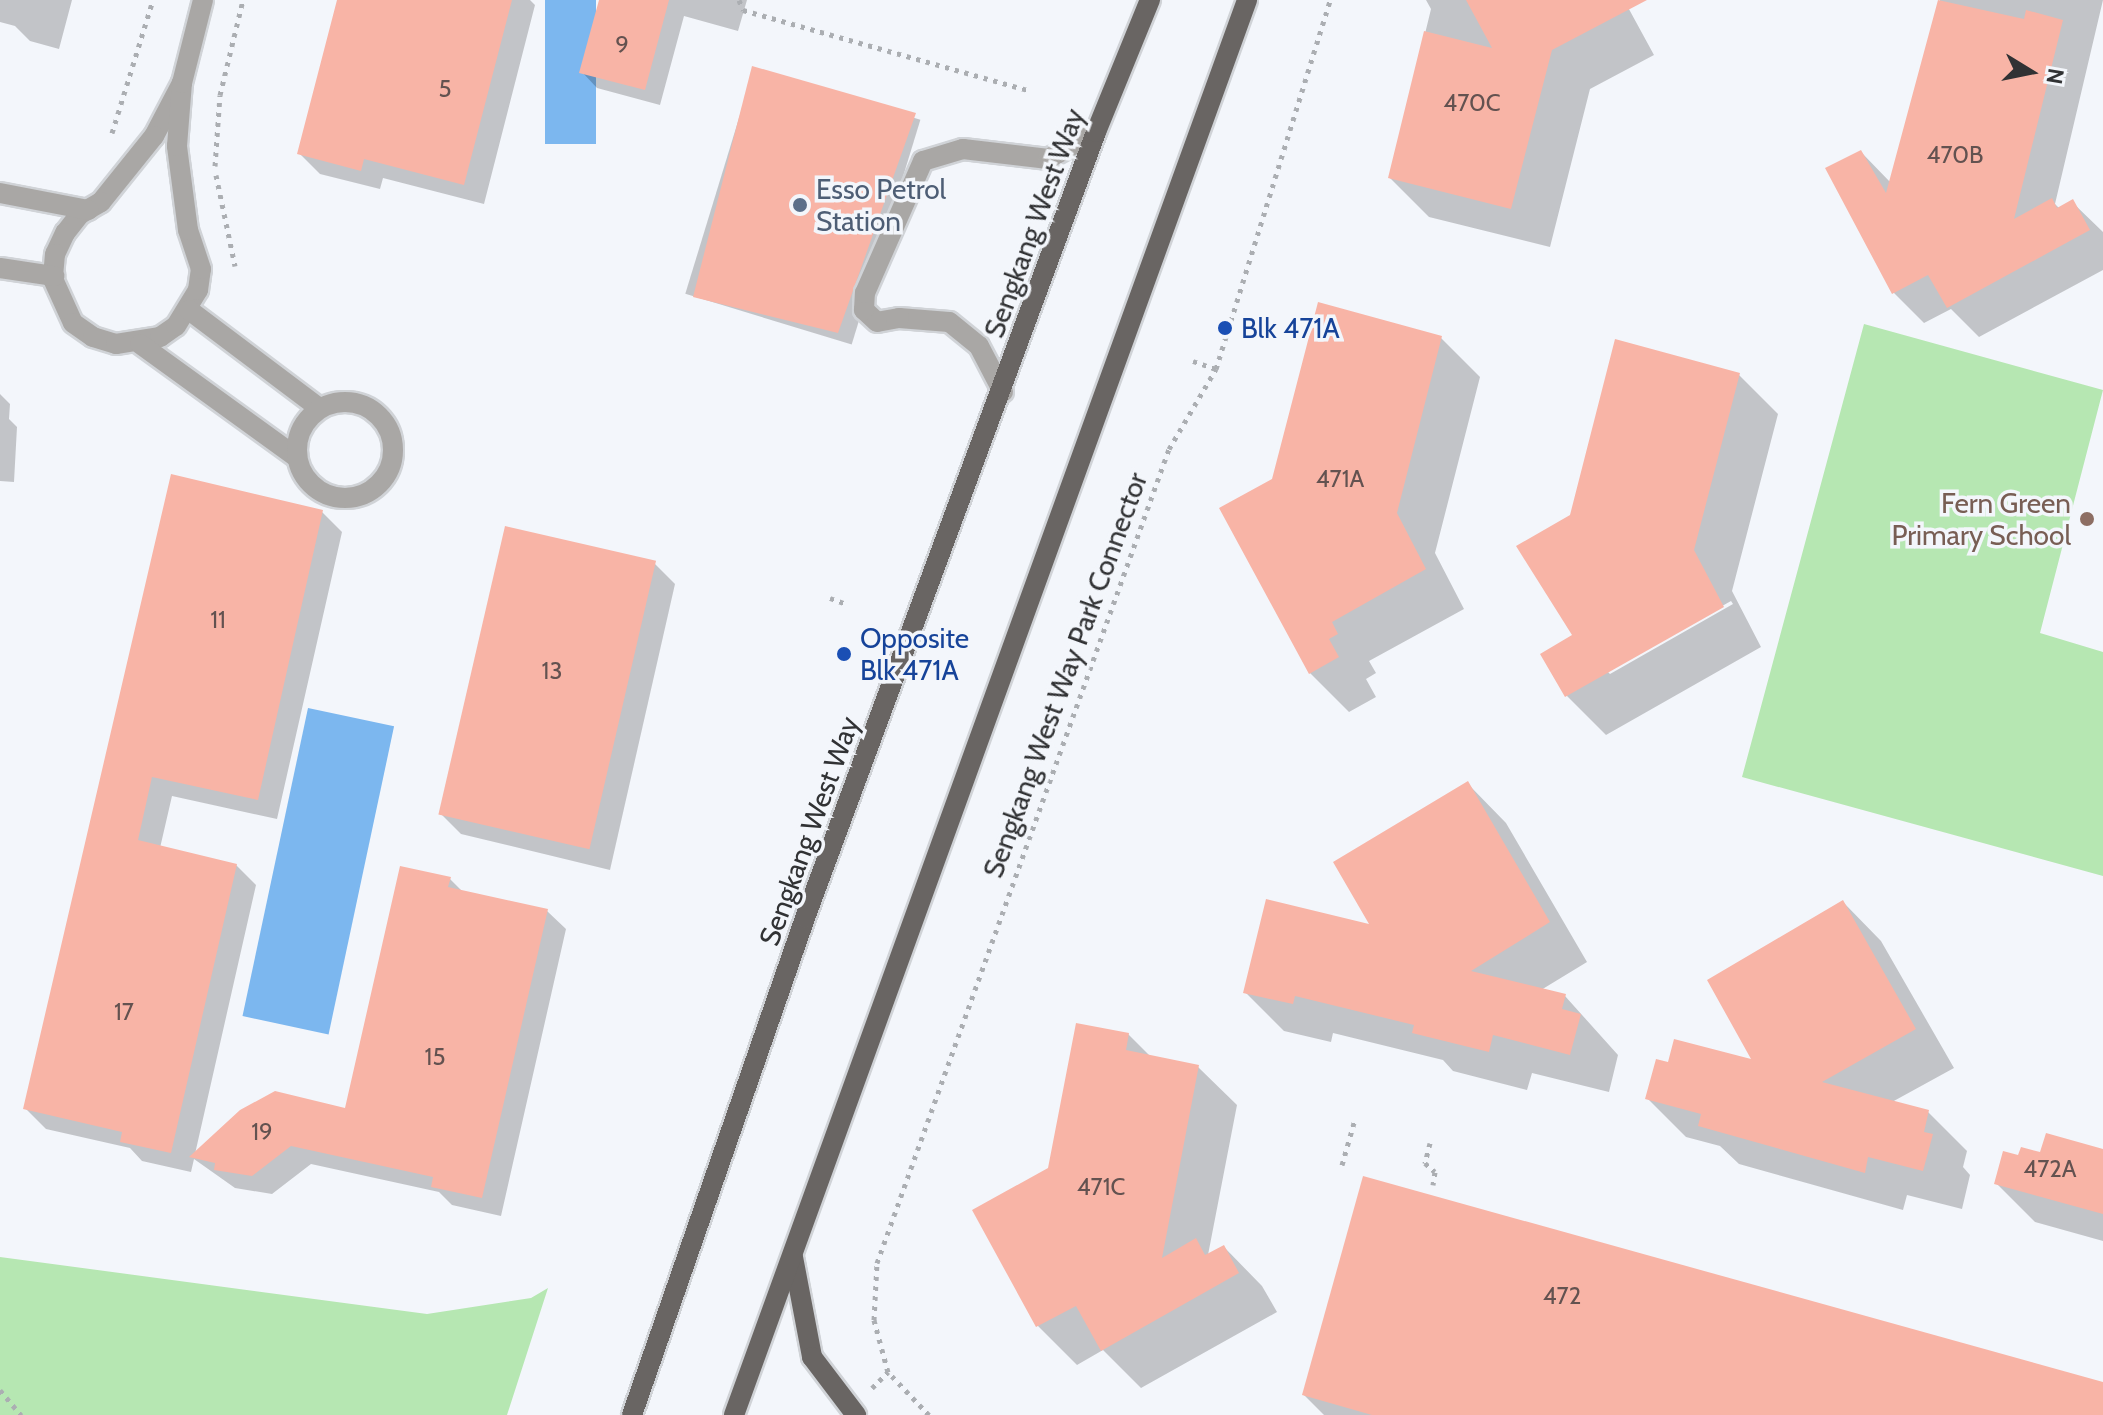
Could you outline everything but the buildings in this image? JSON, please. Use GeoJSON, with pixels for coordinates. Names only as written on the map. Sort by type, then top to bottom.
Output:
{"type":"FeatureCollection","features":[{"type":"Feature","properties":{"kind":"main road","name":"Sengkang West Way"},"geometry":{"type":"LineString","coordinates":[[632,1415],[805,918],[1003,392],[1096,132],[1150,0]]}},
{"type":"Feature","properties":{"kind":"main road"},"geometry":{"type":"LineString","coordinates":[[734,1415],[793,1257],[832,1135],[1247,0]]}},
{"type":"Feature","properties":{"kind":"main road"},"geometry":{"type":"LineString","coordinates":[[793,1257],[812,1357],[856,1415]]}},
{"type":"Feature","properties":{"kind":"street"},"geometry":{"type":"LineString","coordinates":[[140,344],[160,337],[189,310],[201,269],[188,230],[177,146],[182,83],[203,0]]}},
{"type":"Feature","properties":{"kind":"street"},"geometry":{"type":"LineString","coordinates":[[182,83],[154,136],[101,202],[88,210],[65,233],[55,254],[54,276],[60,303],[73,323],[93,337],[140,344],[296,457],[307,483],[331,498],[358,498],[382,483],[394,458],[391,430],[373,409],[346,401],[319,408],[300,430],[296,457]]}},
{"type":"Feature","properties":{"kind":"street"},"geometry":{"type":"LineString","coordinates":[[1003,392],[979,346],[949,322],[899,318],[877,322],[864,310],[865,293],[923,161],[963,149],[1048,159],[1096,132]]}},
{"type":"Feature","properties":{"kind":"street"},"geometry":{"type":"LineString","coordinates":[[0,193],[88,210]]}},
{"type":"Feature","properties":{"kind":"street"},"geometry":{"type":"LineString","coordinates":[[0,268],[54,276]]}},
{"type":"Feature","properties":{"kind":"street"},"geometry":{"type":"LineString","coordinates":[[189,310],[319,408]]}},
{"type":"Feature","properties":{"kind":"path"},"geometry":{"type":"LineString","coordinates":[[108,140],[153,0]]}},
{"type":"Feature","properties":{"kind":"path"},"geometry":{"type":"LineString","coordinates":[[234,272],[238,258],[215,170],[220,95],[243,0]]}},
{"type":"Feature","properties":{"kind":"path"},"geometry":{"type":"LineString","coordinates":[[739,0],[743,10],[1031,91]]}},
{"type":"Feature","properties":{"kind":"path","name":"Sengkang West Way Park Connector"},"geometry":{"type":"LineString","coordinates":[[929,1415],[888,1372],[874,1320],[877,1263],[1169,449],[1216,369],[1330,0]]}},
{"type":"Feature","properties":{"kind":"path"},"geometry":{"type":"LineString","coordinates":[[1193,361],[1216,369]]}},
{"type":"Feature","properties":{"kind":"path"},"geometry":{"type":"LineString","coordinates":[[830,598],[844,603]]}},
{"type":"Feature","properties":{"kind":"path"},"geometry":{"type":"LineString","coordinates":[[1342,1165],[1355,1119]]}},
{"type":"Feature","properties":{"kind":"path"},"geometry":{"type":"LineString","coordinates":[[1430,1143],[1425,1163],[1435,1172],[1433,1185]]}},
{"type":"Feature","properties":{"kind":"path"},"geometry":{"type":"LineString","coordinates":[[0,1390],[21,1415]]}},
{"type":"Feature","properties":{"kind":"green space"},"geometry":{"type":"Polygon","coordinates":[[[1864,324],[2103,390],[2040,633],[2103,652],[2103,876],[1742,777],[1864,324]]]}},
{"type":"Feature","properties":{"kind":"green space"},"geometry":{"type":"Polygon","coordinates":[[[0,1257],[427,1314],[531,1298],[548,1288],[507,1415],[0,1415],[0,1257]]]}},
{"type":"Feature","properties":{"kind":"water"},"geometry":{"type":"Polygon","coordinates":[[[545,0],[596,0],[596,144],[545,144],[545,0]]]}},
{"type":"Feature","properties":{"kind":"water"},"geometry":{"type":"Polygon","coordinates":[[[308,708],[394,726],[329,1034],[243,1016],[308,708]]]}},
{"type":"Feature","properties":{"kind":"place","name":"Esso Petrol Station"},"geometry":{"type":"Point","coordinates":[800,205]}},
{"type":"Feature","properties":{"kind":"place","name":"Blk 471A"},"geometry":{"type":"Point","coordinates":[1225,328]}},
{"type":"Feature","properties":{"kind":"place","name":"Fern Green Primary School"},"geometry":{"type":"Point","coordinates":[2087,519]}},
{"type":"Feature","properties":{"kind":"place","name":"Opposite Blk 471A"},"geometry":{"type":"Point","coordinates":[844,654]}}]}
